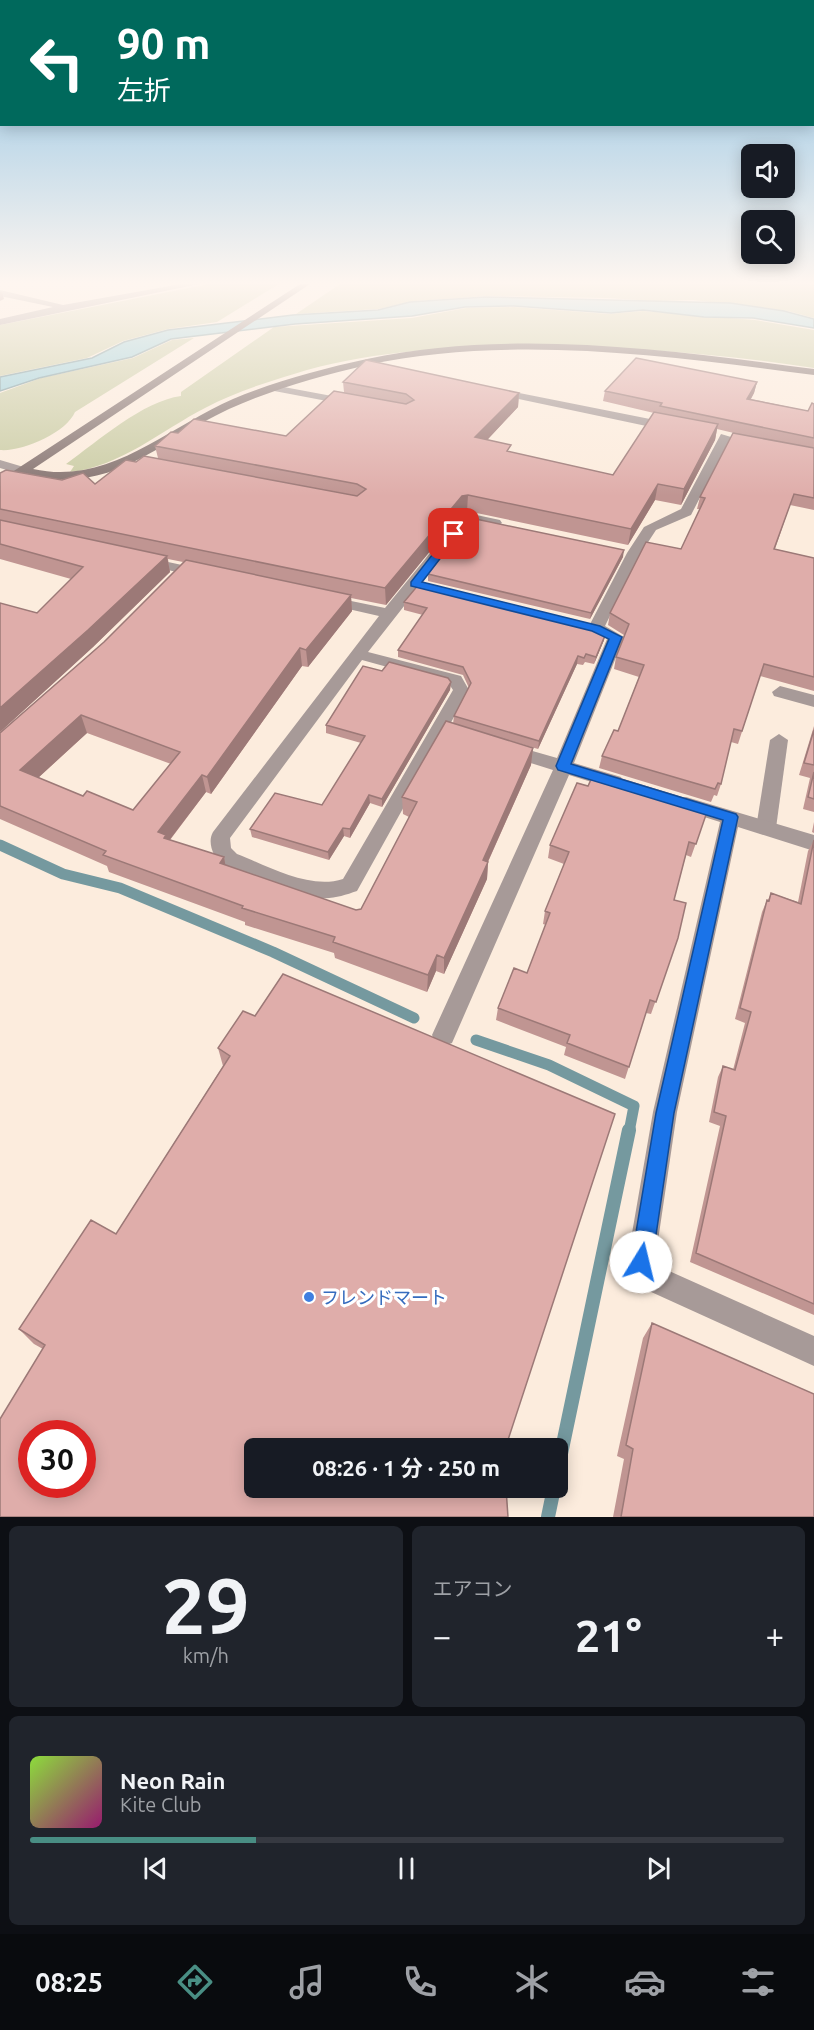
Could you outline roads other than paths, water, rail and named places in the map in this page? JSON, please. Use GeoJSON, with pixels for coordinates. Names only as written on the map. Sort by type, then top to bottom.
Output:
{"type":"FeatureCollection","features":[{"type":"Feature","properties":{"kind":"street"},"geometry":{"type":"LineString","coordinates":[[0,486],[198,355]]}},
{"type":"Feature","properties":{"kind":"street"},"geometry":{"type":"LineString","coordinates":[[0,464],[44,477],[75,479],[95,475],[126,461],[195,422],[273,388],[307,376],[360,363],[417,355]]}},
{"type":"Feature","properties":{"kind":"street"},"geometry":{"type":"LineString","coordinates":[[660,355],[814,372]]}},
{"type":"Feature","properties":{"kind":"street"},"geometry":{"type":"LineString","coordinates":[[360,363],[394,370]]}},
{"type":"Feature","properties":{"kind":"street"},"geometry":{"type":"LineString","coordinates":[[273,388],[362,405]]}},
{"type":"Feature","properties":{"kind":"street"},"geometry":{"type":"LineString","coordinates":[[486,389],[679,428]]}},
{"type":"Feature","properties":{"kind":"street"},"geometry":{"type":"LineString","coordinates":[[444,1035],[563,766],[616,637],[590,627],[628,552],[651,527],[686,512],[725,437]]}},
{"type":"Feature","properties":{"kind":"street"},"geometry":{"type":"LineString","coordinates":[[126,461],[149,466]]}},
{"type":"Feature","properties":{"kind":"street"},"geometry":{"type":"LineString","coordinates":[[357,654],[455,680],[461,690],[446,731],[350,885],[340,891],[320,892],[230,860],[222,850],[220,837],[357,654],[389,613],[421,585],[467,517],[511,527]]}},
{"type":"Feature","properties":{"kind":"street"},"geometry":{"type":"LineString","coordinates":[[126,557],[218,577]]}},
{"type":"Feature","properties":{"kind":"street"},"geometry":{"type":"LineString","coordinates":[[167,587],[184,570]]}},
{"type":"Feature","properties":{"kind":"street"},"geometry":{"type":"LineString","coordinates":[[309,596],[389,613]]}},
{"type":"Feature","properties":{"kind":"street"},"geometry":{"type":"LineString","coordinates":[[780,692],[814,700]]}},
{"type":"Feature","properties":{"kind":"street"},"geometry":{"type":"LineString","coordinates":[[766,828],[779,740]]}},
{"type":"Feature","properties":{"kind":"street"},"geometry":{"type":"LineString","coordinates":[[485,743],[630,787]]}},
{"type":"Feature","properties":{"kind":"street"},"geometry":{"type":"LineString","coordinates":[[664,797],[814,843]]}},
{"type":"Feature","properties":{"kind":"street"},"geometry":{"type":"LineString","coordinates":[[731,817],[665,1113],[641,1262],[648,1276],[814,1352]]}},
{"type":"Feature","properties":{"kind":"water"},"geometry":{"type":"Polygon","coordinates":[[[98,355],[137,355],[39,378],[0,391],[0,377],[98,355]]]}},
{"type":"Feature","properties":{"kind":"waterway"},"geometry":{"type":"LineString","coordinates":[[0,845],[63,874],[120,888],[273,952],[414,1018]]}},
{"type":"Feature","properties":{"kind":"waterway"},"geometry":{"type":"LineString","coordinates":[[476,1040],[549,1065],[634,1106],[629,1132]]}},
{"type":"Feature","properties":{"kind":"waterway"},"geometry":{"type":"LineString","coordinates":[[564,1438],[629,1130]]}},
{"type":"Feature","properties":{"kind":"waterway"},"geometry":{"type":"LineString","coordinates":[[548,1517],[552,1498]]}},
{"type":"Feature","properties":{"kind":"place","name":"フレンドマート"},"geometry":{"type":"Point","coordinates":[309,1297]}}]}
